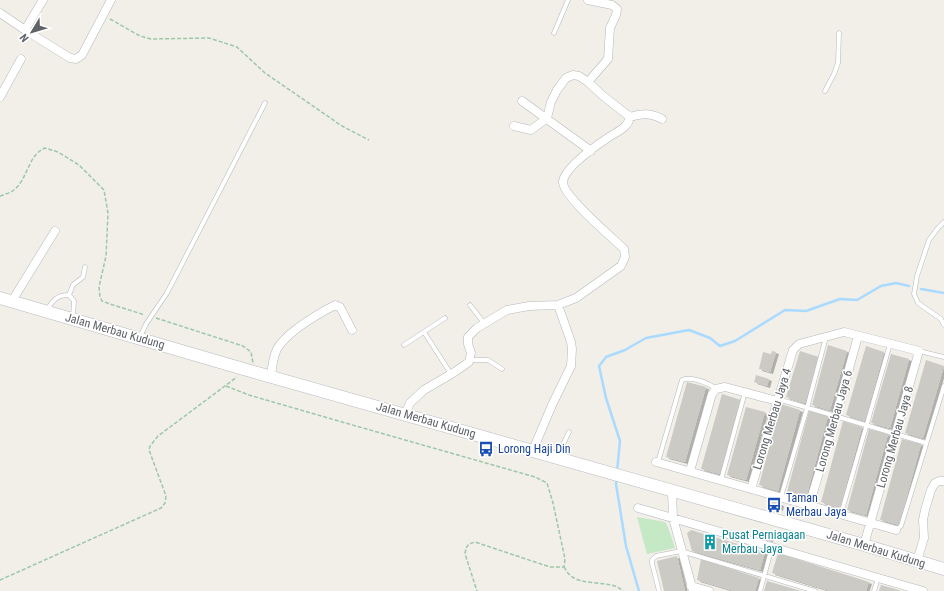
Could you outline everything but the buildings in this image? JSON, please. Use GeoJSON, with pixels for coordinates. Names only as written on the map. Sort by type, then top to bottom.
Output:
{"type":"FeatureCollection","features":[{"type":"Feature","properties":{"kind":"main road","name":"Jalan Merbau Kudung"},"geometry":{"type":"LineString","coordinates":[[0,298],[944,569]]}},
{"type":"Feature","properties":{"kind":"street"},"geometry":{"type":"LineString","coordinates":[[25,30],[43,0]]}},
{"type":"Feature","properties":{"kind":"street"},"geometry":{"type":"LineString","coordinates":[[0,13],[70,58],[76,59],[82,55],[111,0]]}},
{"type":"Feature","properties":{"kind":"street"},"geometry":{"type":"LineString","coordinates":[[588,0],[612,5],[616,9],[616,15],[610,28],[608,59],[588,82]]}},
{"type":"Feature","properties":{"kind":"street"},"geometry":{"type":"LineString","coordinates":[[0,96],[21,59]]}},
{"type":"Feature","properties":{"kind":"street"},"geometry":{"type":"LineString","coordinates":[[514,126],[531,130],[547,118],[550,102],[557,90],[566,78],[573,75],[579,76],[588,82],[630,117]]}},
{"type":"Feature","properties":{"kind":"street"},"geometry":{"type":"LineString","coordinates":[[522,101],[591,151]]}},
{"type":"Feature","properties":{"kind":"street"},"geometry":{"type":"LineString","coordinates":[[630,117],[644,113],[655,115],[662,119]]}},
{"type":"Feature","properties":{"kind":"street"},"geometry":{"type":"LineString","coordinates":[[405,414],[410,403],[424,390],[462,368],[468,362],[471,353],[468,344],[468,337],[484,323],[507,310],[529,306],[558,305],[576,298],[621,266],[625,257],[624,249],[583,210],[564,189],[563,182],[568,172],[591,151],[629,123],[630,117]]}},
{"type":"Feature","properties":{"kind":"street"},"geometry":{"type":"LineString","coordinates":[[12,301],[55,230]]}},
{"type":"Feature","properties":{"kind":"street"},"geometry":{"type":"LineString","coordinates":[[271,376],[277,350],[283,341],[310,319],[335,305],[340,307],[352,330]]}},
{"type":"Feature","properties":{"kind":"street"},"geometry":{"type":"LineString","coordinates":[[533,450],[552,405],[571,366],[572,349],[568,332],[558,305]]}},
{"type":"Feature","properties":{"kind":"street"},"geometry":{"type":"LineString","coordinates":[[826,336],[844,332],[919,351]]}},
{"type":"Feature","properties":{"kind":"street","name":"Lorong Merbau Jaya 4"},"geometry":{"type":"LineString","coordinates":[[751,489],[793,350],[799,344],[826,336]]}},
{"type":"Feature","properties":{"kind":"street","name":"Lorong Merbau Jaya 6"},"geometry":{"type":"LineString","coordinates":[[809,506],[858,336]]}},
{"type":"Feature","properties":{"kind":"street","name":"Lorong Merbau Jaya 8"},"geometry":{"type":"LineString","coordinates":[[864,545],[919,351]]}},
{"type":"Feature","properties":{"kind":"street"},"geometry":{"type":"LineString","coordinates":[[690,472],[712,394],[716,389],[725,387],[777,400]]}},
{"type":"Feature","properties":{"kind":"street"},"geometry":{"type":"LineString","coordinates":[[657,462],[896,530]]}},
{"type":"Feature","properties":{"kind":"street"},"geometry":{"type":"LineString","coordinates":[[918,562],[924,538],[923,520],[931,490],[935,483],[944,481]]}},
{"type":"Feature","properties":{"kind":"street"},"geometry":{"type":"LineString","coordinates":[[672,490],[673,518],[692,588],[709,591]]}},
{"type":"Feature","properties":{"kind":"street"},"geometry":{"type":"LineString","coordinates":[[638,508],[923,591]]}},
{"type":"Feature","properties":{"kind":"lane"},"geometry":{"type":"LineString","coordinates":[[554,32],[568,0]]}},
{"type":"Feature","properties":{"kind":"lane"},"geometry":{"type":"LineString","coordinates":[[825,90],[838,63],[838,33]]}},
{"type":"Feature","properties":{"kind":"lane"},"geometry":{"type":"LineString","coordinates":[[140,338],[146,324],[167,293],[266,103]]}},
{"type":"Feature","properties":{"kind":"lane"},"geometry":{"type":"LineString","coordinates":[[944,222],[929,240],[917,276],[914,294],[918,303],[941,320],[944,324]]}},
{"type":"Feature","properties":{"kind":"lane"},"geometry":{"type":"LineString","coordinates":[[69,295],[73,285],[82,277],[85,267]]}},
{"type":"Feature","properties":{"kind":"lane"},"geometry":{"type":"LineString","coordinates":[[47,311],[52,301],[60,295],[69,295]]}},
{"type":"Feature","properties":{"kind":"lane"},"geometry":{"type":"LineString","coordinates":[[69,295],[74,301],[73,318]]}},
{"type":"Feature","properties":{"kind":"lane"},"geometry":{"type":"LineString","coordinates":[[470,305],[484,323]]}},
{"type":"Feature","properties":{"kind":"lane"},"geometry":{"type":"LineString","coordinates":[[404,345],[445,318]]}},
{"type":"Feature","properties":{"kind":"lane"},"geometry":{"type":"LineString","coordinates":[[424,332],[451,375]]}},
{"type":"Feature","properties":{"kind":"lane"},"geometry":{"type":"LineString","coordinates":[[781,497],[826,336]]}},
{"type":"Feature","properties":{"kind":"lane"},"geometry":{"type":"LineString","coordinates":[[841,514],[890,344]]}},
{"type":"Feature","properties":{"kind":"lane"},"geometry":{"type":"LineString","coordinates":[[919,351],[944,357]]}},
{"type":"Feature","properties":{"kind":"lane"},"geometry":{"type":"LineString","coordinates":[[469,360],[488,360],[502,369]]}},
{"type":"Feature","properties":{"kind":"lane"},"geometry":{"type":"LineString","coordinates":[[657,462],[682,380],[686,378],[710,384],[716,389]]}},
{"type":"Feature","properties":{"kind":"lane"},"geometry":{"type":"LineString","coordinates":[[896,530],[901,526],[944,386]]}},
{"type":"Feature","properties":{"kind":"lane"},"geometry":{"type":"LineString","coordinates":[[721,480],[745,392]]}},
{"type":"Feature","properties":{"kind":"lane"},"geometry":{"type":"LineString","coordinates":[[777,400],[926,443]]}},
{"type":"Feature","properties":{"kind":"lane"},"geometry":{"type":"LineString","coordinates":[[557,457],[569,432]]}},
{"type":"Feature","properties":{"kind":"lane"},"geometry":{"type":"LineString","coordinates":[[760,591],[772,547]]}},
{"type":"Feature","properties":{"kind":"lane"},"geometry":{"type":"LineString","coordinates":[[659,591],[652,563],[653,558],[681,551],[814,591]]}},
{"type":"Feature","properties":{"kind":"lane"},"geometry":{"type":"LineString","coordinates":[[874,591],[878,578]]}},
{"type":"Feature","properties":{"kind":"path"},"geometry":{"type":"LineString","coordinates":[[103,15],[140,36],[151,39],[209,38],[237,47],[265,73],[342,126],[369,140]]}},
{"type":"Feature","properties":{"kind":"path"},"geometry":{"type":"LineString","coordinates":[[0,196],[16,188],[39,150],[45,148],[58,152],[79,165],[104,190],[108,213],[106,256],[99,287],[102,301],[243,346],[251,352],[253,358],[249,370],[158,436],[150,446],[149,450],[166,496],[165,503],[161,508],[0,580]]}},
{"type":"Feature","properties":{"kind":"path"},"geometry":{"type":"LineString","coordinates":[[226,386],[250,395],[543,480],[547,483],[553,503],[565,559],[564,567],[570,575],[576,579],[614,586],[623,591]]}},
{"type":"Feature","properties":{"kind":"path"},"geometry":{"type":"LineString","coordinates":[[477,591],[466,554],[466,548],[469,544],[475,542],[550,567],[564,567]]}},
{"type":"Feature","properties":{"kind":"green space"},"geometry":{"type":"Polygon","coordinates":[[[637,517],[665,522],[675,548],[647,554],[637,517]]]}},
{"type":"Feature","properties":{"kind":"waterway"},"geometry":{"type":"LineString","coordinates":[[617,471],[620,441],[606,398],[599,366],[606,357],[625,350],[646,338],[689,330],[710,338],[720,346],[735,341],[785,310],[806,311],[840,299],[857,300],[881,286],[896,283],[909,286]]}},
{"type":"Feature","properties":{"kind":"waterway"},"geometry":{"type":"LineString","coordinates":[[921,289],[944,293]]}},
{"type":"Feature","properties":{"kind":"waterway"},"geometry":{"type":"LineString","coordinates":[[617,478],[616,484],[626,546],[639,591]]}},
{"type":"Feature","properties":{"kind":"place","name":"Lorong Haji Din"},"geometry":{"type":"Point","coordinates":[486,449]}},
{"type":"Feature","properties":{"kind":"place","name":"Taman Merbau Jaya"},"geometry":{"type":"Point","coordinates":[774,505]}},
{"type":"Feature","properties":{"kind":"place","name":"Pusat Perniagaan Merbau Jaya"},"geometry":{"type":"Point","coordinates":[710,542]}}]}
